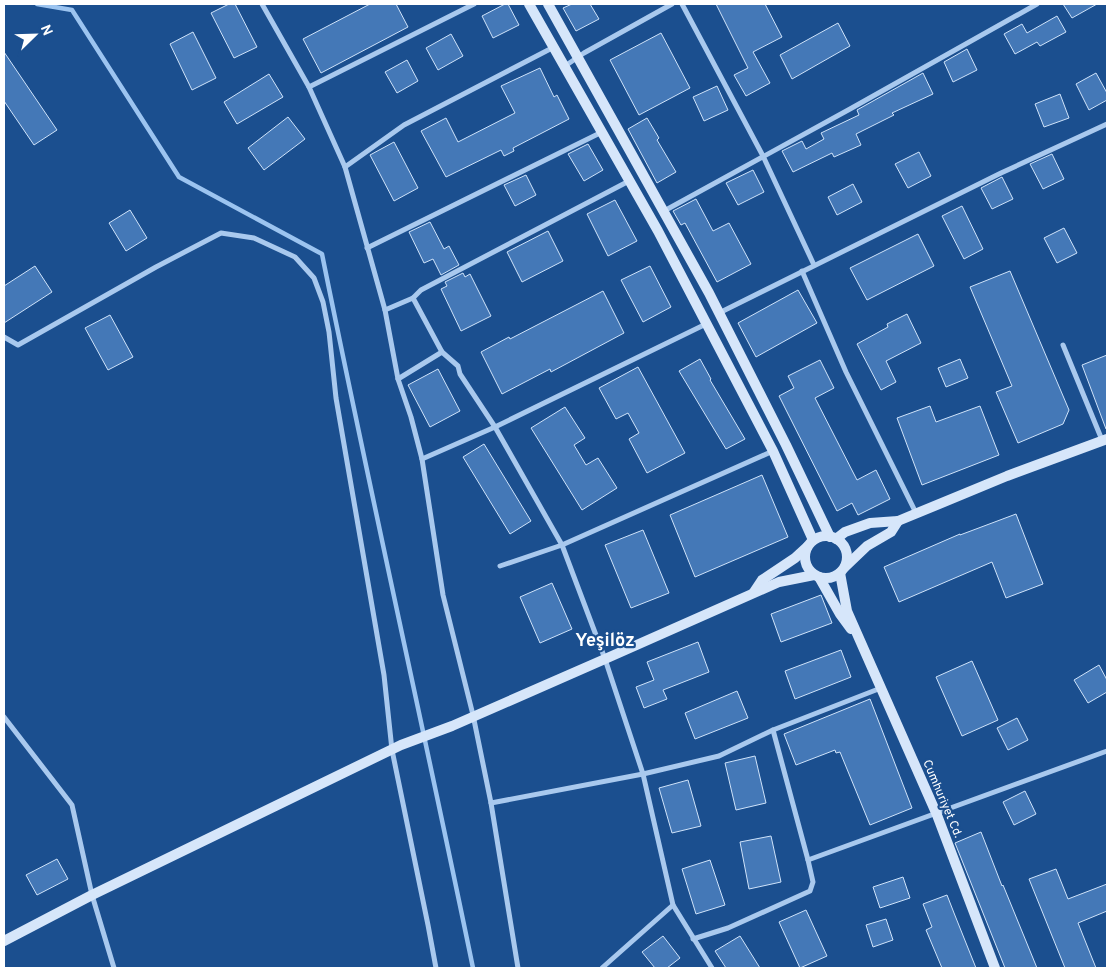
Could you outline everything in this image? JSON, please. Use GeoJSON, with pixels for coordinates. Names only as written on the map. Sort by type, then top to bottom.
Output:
{"type":"FeatureCollection","features":[{"type":"Feature","properties":{"kind":"main road"},"geometry":{"type":"LineString","coordinates":[[529,4],[630,181],[773,451],[810,544],[805,556],[806,565],[816,576],[840,614],[861,641]]}},
{"type":"Feature","properties":{"kind":"main road"},"geometry":{"type":"LineString","coordinates":[[548,4],[719,313],[833,538],[844,547],[846,553],[845,565],[841,572],[847,611],[861,641]]}},
{"type":"Feature","properties":{"kind":"main road"},"geometry":{"type":"LineString","coordinates":[[754,592],[762,580],[795,558],[818,537],[833,538],[870,523],[898,521],[1007,476],[1105,440]]}},
{"type":"Feature","properties":{"kind":"main road"},"geometry":{"type":"LineString","coordinates":[[4,942],[92,895],[396,748],[452,726],[472,715],[779,582],[816,576],[832,578],[841,572],[867,546],[891,532],[898,521]]}},
{"type":"Feature","properties":{"kind":"main road","name":"Cumhuriyet Cd."},"geometry":{"type":"LineString","coordinates":[[861,641],[936,815],[995,968]]}},
{"type":"Feature","properties":{"kind":"street"},"geometry":{"type":"LineString","coordinates":[[262,4],[309,87],[345,167],[385,310],[398,379],[411,417],[422,460],[443,595],[491,803],[518,968]]}},
{"type":"Feature","properties":{"kind":"street"},"geometry":{"type":"LineString","coordinates":[[309,87],[474,4]]}},
{"type":"Feature","properties":{"kind":"street"},"geometry":{"type":"LineString","coordinates":[[565,66],[584,53],[672,4]]}},
{"type":"Feature","properties":{"kind":"street"},"geometry":{"type":"LineString","coordinates":[[682,4],[763,156],[814,265]]}},
{"type":"Feature","properties":{"kind":"street"},"geometry":{"type":"LineString","coordinates":[[664,211],[1037,4]]}},
{"type":"Feature","properties":{"kind":"street"},"geometry":{"type":"LineString","coordinates":[[345,167],[404,125],[554,47]]}},
{"type":"Feature","properties":{"kind":"street"},"geometry":{"type":"LineString","coordinates":[[719,313],[1001,173],[1107,124]]}},
{"type":"Feature","properties":{"kind":"street"},"geometry":{"type":"LineString","coordinates":[[367,248],[602,132]]}},
{"type":"Feature","properties":{"kind":"street"},"geometry":{"type":"LineString","coordinates":[[385,310],[413,298],[421,290],[630,181]]}},
{"type":"Feature","properties":{"kind":"street"},"geometry":{"type":"LineString","coordinates":[[4,337],[18,345],[156,267],[221,233],[254,238],[295,257],[314,278],[323,302],[329,332],[336,398],[436,968]]}},
{"type":"Feature","properties":{"kind":"street"},"geometry":{"type":"LineString","coordinates":[[802,271],[846,372],[916,513]]}},
{"type":"Feature","properties":{"kind":"street"},"geometry":{"type":"LineString","coordinates":[[413,298],[442,352],[458,366],[460,374],[494,426],[562,545],[605,659],[643,774],[673,905],[712,968]]}},
{"type":"Feature","properties":{"kind":"street"},"geometry":{"type":"LineString","coordinates":[[422,460],[707,324]]}},
{"type":"Feature","properties":{"kind":"street"},"geometry":{"type":"LineString","coordinates":[[1063,345],[1105,440]]}},
{"type":"Feature","properties":{"kind":"street"},"geometry":{"type":"LineString","coordinates":[[398,379],[442,352]]}},
{"type":"Feature","properties":{"kind":"street"},"geometry":{"type":"LineString","coordinates":[[500,566],[562,545],[773,451]]}},
{"type":"Feature","properties":{"kind":"street"},"geometry":{"type":"LineString","coordinates":[[491,803],[643,774],[719,756],[772,730],[880,688]]}},
{"type":"Feature","properties":{"kind":"street"},"geometry":{"type":"LineString","coordinates":[[4,717],[72,805],[92,895],[114,968]]}},
{"type":"Feature","properties":{"kind":"street"},"geometry":{"type":"LineString","coordinates":[[693,940],[728,928],[810,891],[813,882],[808,860],[772,730]]}},
{"type":"Feature","properties":{"kind":"street"},"geometry":{"type":"LineString","coordinates":[[808,860],[1107,752]]}},
{"type":"Feature","properties":{"kind":"street"},"geometry":{"type":"LineString","coordinates":[[602,968],[673,905]]}},
{"type":"Feature","properties":{"kind":"building"},"geometry":{"type":"Polygon","coordinates":[[[229,4],[235,4],[257,47],[234,58],[211,13],[229,4]]]}},
{"type":"Feature","properties":{"kind":"building"},"geometry":{"type":"Polygon","coordinates":[[[370,4],[396,4],[408,27],[321,73],[303,39],[370,4]]]}},
{"type":"Feature","properties":{"kind":"building"},"geometry":{"type":"Polygon","coordinates":[[[508,4],[519,25],[493,38],[482,16],[508,4]]]}},
{"type":"Feature","properties":{"kind":"building"},"geometry":{"type":"Polygon","coordinates":[[[572,4],[590,4],[599,19],[576,31],[563,8],[572,4]]]}},
{"type":"Feature","properties":{"kind":"building"},"geometry":{"type":"Polygon","coordinates":[[[716,4],[765,4],[782,37],[753,52],[770,83],[746,96],[734,75],[748,68],[716,4]]]}},
{"type":"Feature","properties":{"kind":"building"},"geometry":{"type":"Polygon","coordinates":[[[1063,4],[1097,4],[1072,18],[1063,4]]]}},
{"type":"Feature","properties":{"kind":"building"},"geometry":{"type":"Polygon","coordinates":[[[1057,16],[1066,32],[1040,46],[1037,42],[1015,54],[1004,34],[1022,24],[1027,33],[1057,16]]]}},
{"type":"Feature","properties":{"kind":"building"},"geometry":{"type":"Polygon","coordinates":[[[838,23],[850,46],[792,79],[780,55],[838,23]]]}},
{"type":"Feature","properties":{"kind":"building"},"geometry":{"type":"Polygon","coordinates":[[[193,32],[216,78],[192,90],[170,44],[193,32]]]}},
{"type":"Feature","properties":{"kind":"building"},"geometry":{"type":"Polygon","coordinates":[[[661,33],[690,88],[639,115],[610,60],[661,33]]]}},
{"type":"Feature","properties":{"kind":"building"},"geometry":{"type":"Polygon","coordinates":[[[451,34],[463,56],[438,70],[426,48],[451,34]]]}},
{"type":"Feature","properties":{"kind":"building"},"geometry":{"type":"Polygon","coordinates":[[[967,49],[977,70],[953,82],[944,62],[967,49]]]}},
{"type":"Feature","properties":{"kind":"building"},"geometry":{"type":"Polygon","coordinates":[[[4,52],[57,130],[34,145],[4,101],[4,52]]]}},
{"type":"Feature","properties":{"kind":"building"},"geometry":{"type":"Polygon","coordinates":[[[407,60],[418,81],[397,93],[385,72],[407,60]]]}},
{"type":"Feature","properties":{"kind":"building"},"geometry":{"type":"Polygon","coordinates":[[[540,68],[554,97],[557,95],[569,119],[513,148],[514,151],[504,156],[501,150],[446,177],[421,131],[446,118],[458,142],[515,113],[501,86],[540,68]]]}},
{"type":"Feature","properties":{"kind":"building"},"geometry":{"type":"Polygon","coordinates":[[[923,73],[933,94],[892,113],[894,115],[856,134],[861,145],[834,157],[832,153],[793,172],[782,151],[802,141],[806,149],[824,139],[821,133],[859,115],[857,110],[923,73]]]}},
{"type":"Feature","properties":{"kind":"building"},"geometry":{"type":"Polygon","coordinates":[[[1096,73],[1107,93],[1107,100],[1089,110],[1076,84],[1096,73]]]}},
{"type":"Feature","properties":{"kind":"building"},"geometry":{"type":"Polygon","coordinates":[[[269,74],[283,97],[237,124],[224,102],[269,74]]]}},
{"type":"Feature","properties":{"kind":"building"},"geometry":{"type":"Polygon","coordinates":[[[717,86],[728,110],[704,121],[693,97],[717,86]]]}},
{"type":"Feature","properties":{"kind":"building"},"geometry":{"type":"Polygon","coordinates":[[[1060,94],[1069,118],[1044,127],[1035,104],[1060,94]]]}},
{"type":"Feature","properties":{"kind":"building"},"geometry":{"type":"Polygon","coordinates":[[[288,117],[305,139],[264,170],[248,148],[288,117]]]}},
{"type":"Feature","properties":{"kind":"building"},"geometry":{"type":"Polygon","coordinates":[[[647,118],[659,138],[657,140],[676,172],[657,183],[628,129],[647,118]]]}},
{"type":"Feature","properties":{"kind":"building"},"geometry":{"type":"Polygon","coordinates":[[[394,142],[418,188],[394,201],[370,155],[394,142]]]}},
{"type":"Feature","properties":{"kind":"building"},"geometry":{"type":"Polygon","coordinates":[[[588,144],[603,170],[584,181],[568,154],[588,144]]]}},
{"type":"Feature","properties":{"kind":"building"},"geometry":{"type":"Polygon","coordinates":[[[919,152],[931,176],[908,188],[895,164],[919,152]]]}},
{"type":"Feature","properties":{"kind":"building"},"geometry":{"type":"Polygon","coordinates":[[[1052,154],[1064,179],[1043,189],[1030,164],[1052,154]]]}},
{"type":"Feature","properties":{"kind":"building"},"geometry":{"type":"Polygon","coordinates":[[[753,170],[764,192],[738,205],[726,183],[753,170]]]}},
{"type":"Feature","properties":{"kind":"building"},"geometry":{"type":"Polygon","coordinates":[[[526,175],[536,195],[515,206],[504,185],[526,175]]]}},
{"type":"Feature","properties":{"kind":"building"},"geometry":{"type":"Polygon","coordinates":[[[1002,177],[1013,199],[992,209],[981,188],[1002,177]]]}},
{"type":"Feature","properties":{"kind":"building"},"geometry":{"type":"Polygon","coordinates":[[[853,184],[862,202],[837,215],[828,197],[853,184]]]}},
{"type":"Feature","properties":{"kind":"building"},"geometry":{"type":"Polygon","coordinates":[[[696,199],[713,231],[729,223],[751,264],[717,282],[685,223],[681,225],[673,211],[696,199]]]}},
{"type":"Feature","properties":{"kind":"building"},"geometry":{"type":"Polygon","coordinates":[[[615,200],[637,241],[608,256],[587,214],[615,200]]]}},
{"type":"Feature","properties":{"kind":"building"},"geometry":{"type":"Polygon","coordinates":[[[962,206],[983,249],[964,259],[942,216],[962,206]]]}},
{"type":"Feature","properties":{"kind":"building"},"geometry":{"type":"Polygon","coordinates":[[[130,210],[147,238],[126,251],[109,223],[130,210]]]}},
{"type":"Feature","properties":{"kind":"building"},"geometry":{"type":"Polygon","coordinates":[[[430,222],[444,249],[449,246],[459,265],[441,275],[433,259],[424,263],[409,232],[430,222]]]}},
{"type":"Feature","properties":{"kind":"building"},"geometry":{"type":"Polygon","coordinates":[[[1064,228],[1077,253],[1057,263],[1044,238],[1064,228]]]}},
{"type":"Feature","properties":{"kind":"building"},"geometry":{"type":"Polygon","coordinates":[[[548,231],[563,261],[522,282],[507,252],[548,231]]]}},
{"type":"Feature","properties":{"kind":"building"},"geometry":{"type":"Polygon","coordinates":[[[918,234],[934,266],[867,300],[850,268],[918,234]]]}},
{"type":"Feature","properties":{"kind":"building"},"geometry":{"type":"Polygon","coordinates":[[[35,266],[52,292],[4,323],[4,286],[35,266]]]}},
{"type":"Feature","properties":{"kind":"building"},"geometry":{"type":"Polygon","coordinates":[[[650,266],[671,307],[643,322],[621,280],[650,266]]]}},
{"type":"Feature","properties":{"kind":"building"},"geometry":{"type":"Polygon","coordinates":[[[1010,271],[1069,410],[1063,424],[1018,443],[996,392],[1012,386],[970,287],[1010,271]]]}},
{"type":"Feature","properties":{"kind":"building"},"geometry":{"type":"Polygon","coordinates":[[[463,273],[465,277],[470,274],[491,316],[461,331],[441,289],[447,286],[445,282],[463,273]]]}},
{"type":"Feature","properties":{"kind":"building"},"geometry":{"type":"Polygon","coordinates":[[[798,290],[817,323],[756,357],[738,323],[798,290]]]}},
{"type":"Feature","properties":{"kind":"building"},"geometry":{"type":"Polygon","coordinates":[[[603,291],[624,333],[551,372],[550,369],[502,394],[481,352],[603,291]]]}},
{"type":"Feature","properties":{"kind":"building"},"geometry":{"type":"Polygon","coordinates":[[[907,314],[921,343],[886,361],[896,382],[881,390],[857,344],[888,327],[887,324],[907,314]]]}},
{"type":"Feature","properties":{"kind":"building"},"geometry":{"type":"Polygon","coordinates":[[[110,315],[133,357],[108,370],[85,328],[110,315]]]}},
{"type":"Feature","properties":{"kind":"building"},"geometry":{"type":"Polygon","coordinates":[[[1107,355],[1107,429],[1106,429],[1082,365],[1107,355]]]}},
{"type":"Feature","properties":{"kind":"building"},"geometry":{"type":"Polygon","coordinates":[[[700,359],[710,380],[745,439],[726,449],[679,371],[700,359]]]}},
{"type":"Feature","properties":{"kind":"building"},"geometry":{"type":"Polygon","coordinates":[[[960,359],[968,378],[946,387],[938,368],[960,359]]]}},
{"type":"Feature","properties":{"kind":"building"},"geometry":{"type":"Polygon","coordinates":[[[820,360],[834,388],[815,398],[857,480],[876,470],[890,499],[858,515],[852,503],[837,511],[779,396],[794,388],[788,376],[820,360]]]}},
{"type":"Feature","properties":{"kind":"building"},"geometry":{"type":"Polygon","coordinates":[[[638,367],[685,453],[647,473],[629,439],[639,433],[628,413],[616,419],[599,388],[638,367]]]}},
{"type":"Feature","properties":{"kind":"building"},"geometry":{"type":"Polygon","coordinates":[[[438,369],[460,411],[430,427],[408,385],[438,369]]]}},
{"type":"Feature","properties":{"kind":"building"},"geometry":{"type":"Polygon","coordinates":[[[930,406],[936,422],[980,406],[999,455],[922,485],[897,418],[930,406]]]}},
{"type":"Feature","properties":{"kind":"building"},"geometry":{"type":"Polygon","coordinates":[[[565,407],[585,438],[574,445],[586,465],[598,458],[617,488],[582,510],[531,428],[565,407]]]}},
{"type":"Feature","properties":{"kind":"building"},"geometry":{"type":"Polygon","coordinates":[[[484,444],[531,521],[510,534],[463,457],[484,444]]]}},
{"type":"Feature","properties":{"kind":"building"},"geometry":{"type":"Polygon","coordinates":[[[762,475],[788,537],[695,577],[670,515],[762,475]]]}},
{"type":"Feature","properties":{"kind":"building"},"geometry":{"type":"Polygon","coordinates":[[[1016,514],[1043,584],[1006,598],[992,562],[899,602],[884,567],[960,534],[1016,514]]]}},
{"type":"Feature","properties":{"kind":"building"},"geometry":{"type":"Polygon","coordinates":[[[643,530],[669,593],[631,608],[605,545],[643,530]]]}},
{"type":"Feature","properties":{"kind":"building"},"geometry":{"type":"Polygon","coordinates":[[[552,583],[572,629],[540,643],[520,597],[552,583]]]}},
{"type":"Feature","properties":{"kind":"building"},"geometry":{"type":"Polygon","coordinates":[[[821,595],[832,623],[781,642],[771,614],[821,595]]]}},
{"type":"Feature","properties":{"kind":"building"},"geometry":{"type":"Polygon","coordinates":[[[698,642],[709,672],[663,690],[667,699],[644,708],[636,687],[654,680],[647,662],[698,642]]]}},
{"type":"Feature","properties":{"kind":"building"},"geometry":{"type":"Polygon","coordinates":[[[841,650],[851,677],[795,699],[785,671],[841,650]]]}},
{"type":"Feature","properties":{"kind":"building"},"geometry":{"type":"Polygon","coordinates":[[[972,661],[998,720],[962,736],[936,677],[972,661]]]}},
{"type":"Feature","properties":{"kind":"building"},"geometry":{"type":"Polygon","coordinates":[[[1099,665],[1107,680],[1107,692],[1088,703],[1074,680],[1099,665]]]}},
{"type":"Feature","properties":{"kind":"building"},"geometry":{"type":"Polygon","coordinates":[[[737,691],[748,718],[695,739],[685,713],[737,691]]]}},
{"type":"Feature","properties":{"kind":"building"},"geometry":{"type":"Polygon","coordinates":[[[870,699],[912,808],[870,825],[840,752],[836,753],[835,750],[796,765],[784,734],[870,699]]]}},
{"type":"Feature","properties":{"kind":"building"},"geometry":{"type":"Polygon","coordinates":[[[1017,718],[1028,740],[1008,750],[997,728],[1017,718]]]}},
{"type":"Feature","properties":{"kind":"building"},"geometry":{"type":"Polygon","coordinates":[[[755,756],[766,803],[736,810],[725,763],[755,756]]]}},
{"type":"Feature","properties":{"kind":"building"},"geometry":{"type":"Polygon","coordinates":[[[688,780],[701,826],[672,833],[659,788],[688,780]]]}},
{"type":"Feature","properties":{"kind":"building"},"geometry":{"type":"Polygon","coordinates":[[[1025,791],[1036,814],[1014,825],[1003,802],[1025,791]]]}},
{"type":"Feature","properties":{"kind":"building"},"geometry":{"type":"Polygon","coordinates":[[[981,832],[1037,968],[1005,968],[955,843],[981,832]]]}},
{"type":"Feature","properties":{"kind":"building"},"geometry":{"type":"Polygon","coordinates":[[[771,836],[781,882],[749,889],[740,842],[771,836]]]}},
{"type":"Feature","properties":{"kind":"building"},"geometry":{"type":"Polygon","coordinates":[[[57,859],[68,879],[37,895],[26,875],[57,859]]]}},
{"type":"Feature","properties":{"kind":"building"},"geometry":{"type":"Polygon","coordinates":[[[710,860],[725,905],[696,914],[682,869],[710,860]]]}},
{"type":"Feature","properties":{"kind":"building"},"geometry":{"type":"Polygon","coordinates":[[[1056,869],[1068,899],[1107,884],[1107,911],[1078,923],[1096,968],[1065,968],[1029,879],[1056,869]]]}},
{"type":"Feature","properties":{"kind":"building"},"geometry":{"type":"Polygon","coordinates":[[[903,877],[910,898],[880,908],[873,887],[903,877]]]}},
{"type":"Feature","properties":{"kind":"building"},"geometry":{"type":"Polygon","coordinates":[[[947,895],[976,968],[942,968],[926,930],[932,927],[923,904],[947,895]]]}},
{"type":"Feature","properties":{"kind":"building"},"geometry":{"type":"Polygon","coordinates":[[[806,910],[827,956],[800,968],[779,922],[806,910]]]}},
{"type":"Feature","properties":{"kind":"building"},"geometry":{"type":"Polygon","coordinates":[[[886,919],[893,940],[873,947],[866,925],[886,919]]]}},
{"type":"Feature","properties":{"kind":"building"},"geometry":{"type":"Polygon","coordinates":[[[663,936],[680,958],[667,968],[655,968],[642,952],[663,936]]]}},
{"type":"Feature","properties":{"kind":"building"},"geometry":{"type":"Polygon","coordinates":[[[740,936],[760,968],[726,968],[715,951],[740,936]]]}},
{"type":"Feature","properties":{"kind":"waterway"},"geometry":{"type":"LineString","coordinates":[[37,4],[72,10],[179,177],[322,254],[473,968]]}},
{"type":"Feature","properties":{"kind":"district","name":"Yeşilöz"},"geometry":{"type":"Point","coordinates":[605,641]}}]}
